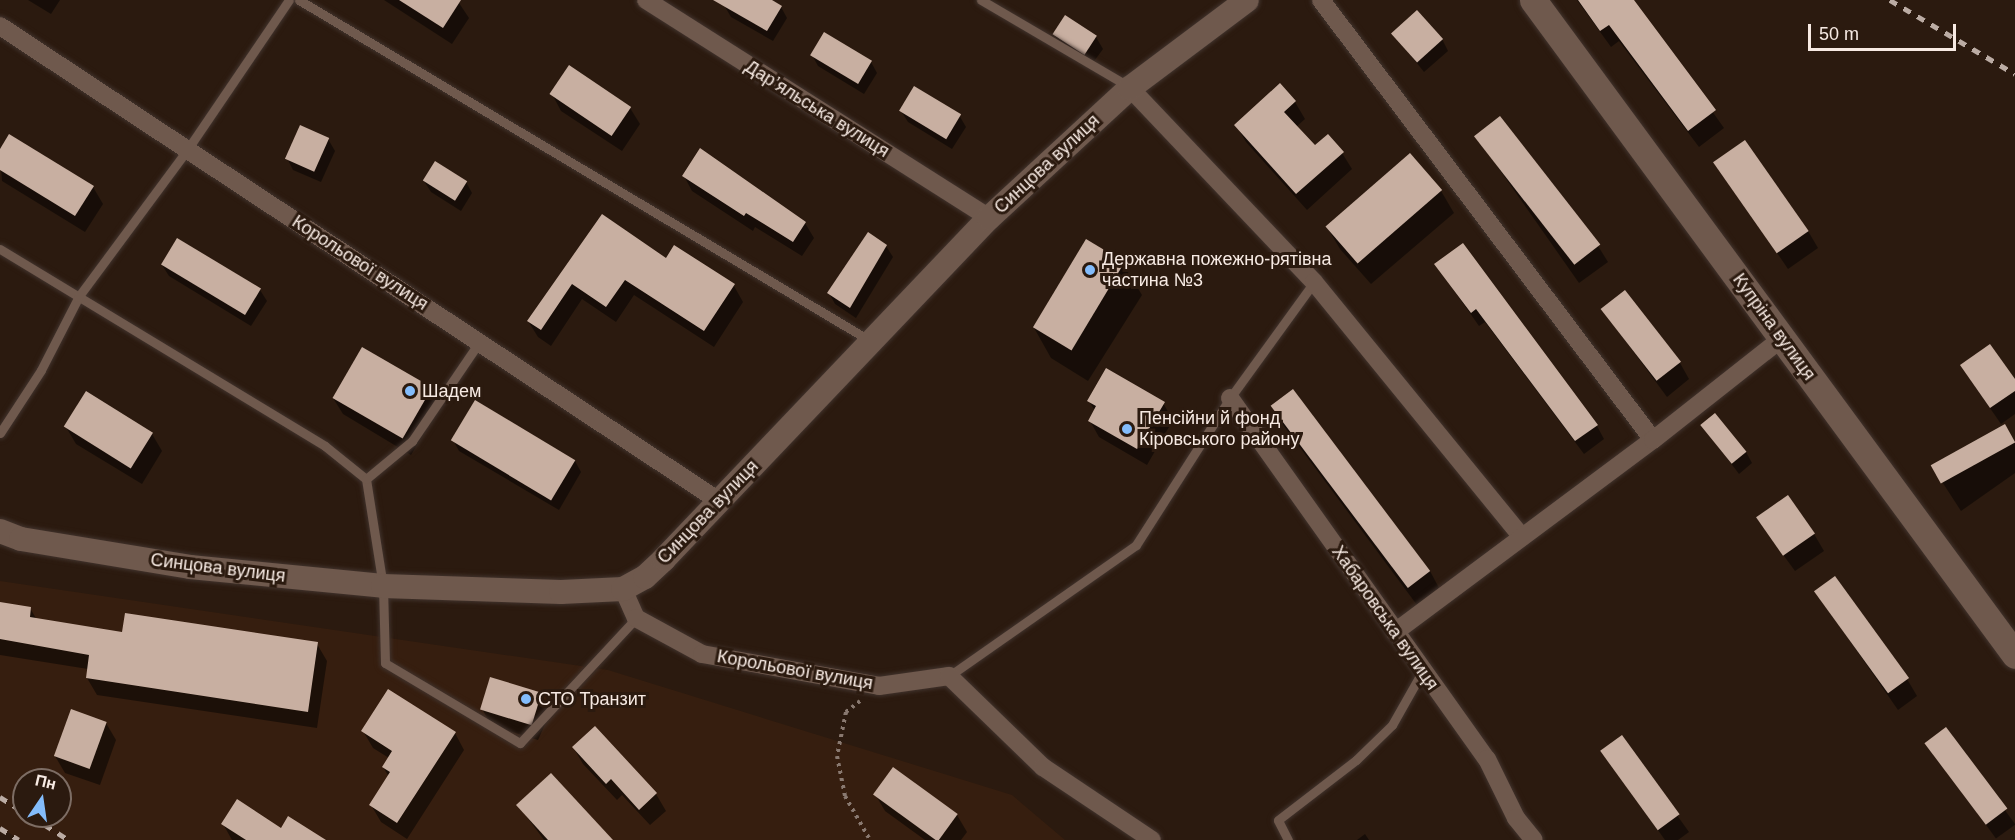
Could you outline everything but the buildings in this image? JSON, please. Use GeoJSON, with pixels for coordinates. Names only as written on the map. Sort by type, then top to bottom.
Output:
{"type":"FeatureCollection","features":[{"type":"Feature","properties":{"kind":"main road","name":"Купріна вулиця"},"geometry":{"type":"LineString","coordinates":[[1533,0],[2015,655]]}},
{"type":"Feature","properties":{"kind":"street","name":"Дар’яльська вулиця"},"geometry":{"type":"LineString","coordinates":[[646,0],[989,218]]}},
{"type":"Feature","properties":{"kind":"street","name":"Синцова вулиця"},"geometry":{"type":"LineString","coordinates":[[0,531],[21,540],[190,567],[384,586],[561,592],[623,589],[645,577],[869,340],[989,218],[1130,88],[1246,0]]}},
{"type":"Feature","properties":{"kind":"street"},"geometry":{"type":"LineString","coordinates":[[1321,0],[1653,440]]}},
{"type":"Feature","properties":{"kind":"street","name":"Корольової вулиця"},"geometry":{"type":"LineString","coordinates":[[0,26],[719,501]]}},
{"type":"Feature","properties":{"kind":"street"},"geometry":{"type":"LineString","coordinates":[[1130,88],[1314,282],[1522,537]]}},
{"type":"Feature","properties":{"kind":"street"},"geometry":{"type":"LineString","coordinates":[[1395,632],[1653,440],[1782,338]]}},
{"type":"Feature","properties":{"kind":"street","name":"Хабаровська вулиця"},"geometry":{"type":"LineString","coordinates":[[1230,398],[1422,672],[1487,759],[1516,818],[1534,840]]}},
{"type":"Feature","properties":{"kind":"street"},"geometry":{"type":"LineString","coordinates":[[623,589],[636,618]]}},
{"type":"Feature","properties":{"kind":"street","name":"Корольової вулиця"},"geometry":{"type":"LineString","coordinates":[[636,618],[702,654],[879,686],[949,676]]}},
{"type":"Feature","properties":{"kind":"street"},"geometry":{"type":"LineString","coordinates":[[949,676],[1043,768],[1152,840]]}},
{"type":"Feature","properties":{"kind":"lane"},"geometry":{"type":"LineString","coordinates":[[0,433],[41,370],[79,296],[187,150],[289,0]]}},
{"type":"Feature","properties":{"kind":"lane"},"geometry":{"type":"LineString","coordinates":[[299,0],[869,340]]}},
{"type":"Feature","properties":{"kind":"lane"},"geometry":{"type":"LineString","coordinates":[[981,0],[1130,88]]}},
{"type":"Feature","properties":{"kind":"lane"},"geometry":{"type":"LineString","coordinates":[[0,249],[326,446],[366,479],[384,586],[385,663],[520,743],[636,618]]}},
{"type":"Feature","properties":{"kind":"lane"},"geometry":{"type":"LineString","coordinates":[[949,676],[1136,545],[1230,398],[1314,282]]}},
{"type":"Feature","properties":{"kind":"lane"},"geometry":{"type":"LineString","coordinates":[[366,479],[412,441],[480,341]]}},
{"type":"Feature","properties":{"kind":"lane"},"geometry":{"type":"LineString","coordinates":[[1288,840],[1278,820],[1356,760],[1392,725],[1422,672]]}},
{"type":"Feature","properties":{"kind":"path"},"geometry":{"type":"LineString","coordinates":[[870,840],[845,796],[837,756],[846,712],[879,686]]}},
{"type":"Feature","properties":{"kind":"shaded area"},"geometry":{"type":"Polygon","coordinates":[[[0,581],[608,670],[1012,795],[1065,840],[20,840],[0,827],[0,581]]]}},
{"type":"Feature","properties":{"kind":"railway"},"geometry":{"type":"LineString","coordinates":[[1890,0],[2015,74]]}},
{"type":"Feature","properties":{"kind":"railway"},"geometry":{"type":"LineString","coordinates":[[0,797],[12,804]]}},
{"type":"Feature","properties":{"kind":"railway"},"geometry":{"type":"LineString","coordinates":[[0,828],[19,840]]}},
{"type":"Feature","properties":{"kind":"railway"},"geometry":{"type":"LineString","coordinates":[[50,828],[69,840]]}},
{"type":"Feature","properties":{"kind":"place","name":"Державна пожежно-рятівна частина №3"},"geometry":{"type":"Point","coordinates":[1090,270]}},
{"type":"Feature","properties":{"kind":"place","name":"Шадем"},"geometry":{"type":"Point","coordinates":[410,391]}},
{"type":"Feature","properties":{"kind":"place","name":"Пенсійни й фонд Кіровського району"},"geometry":{"type":"Point","coordinates":[1127,429]}},
{"type":"Feature","properties":{"kind":"place","name":"СТО Транзит"},"geometry":{"type":"Point","coordinates":[526,699]}}]}
